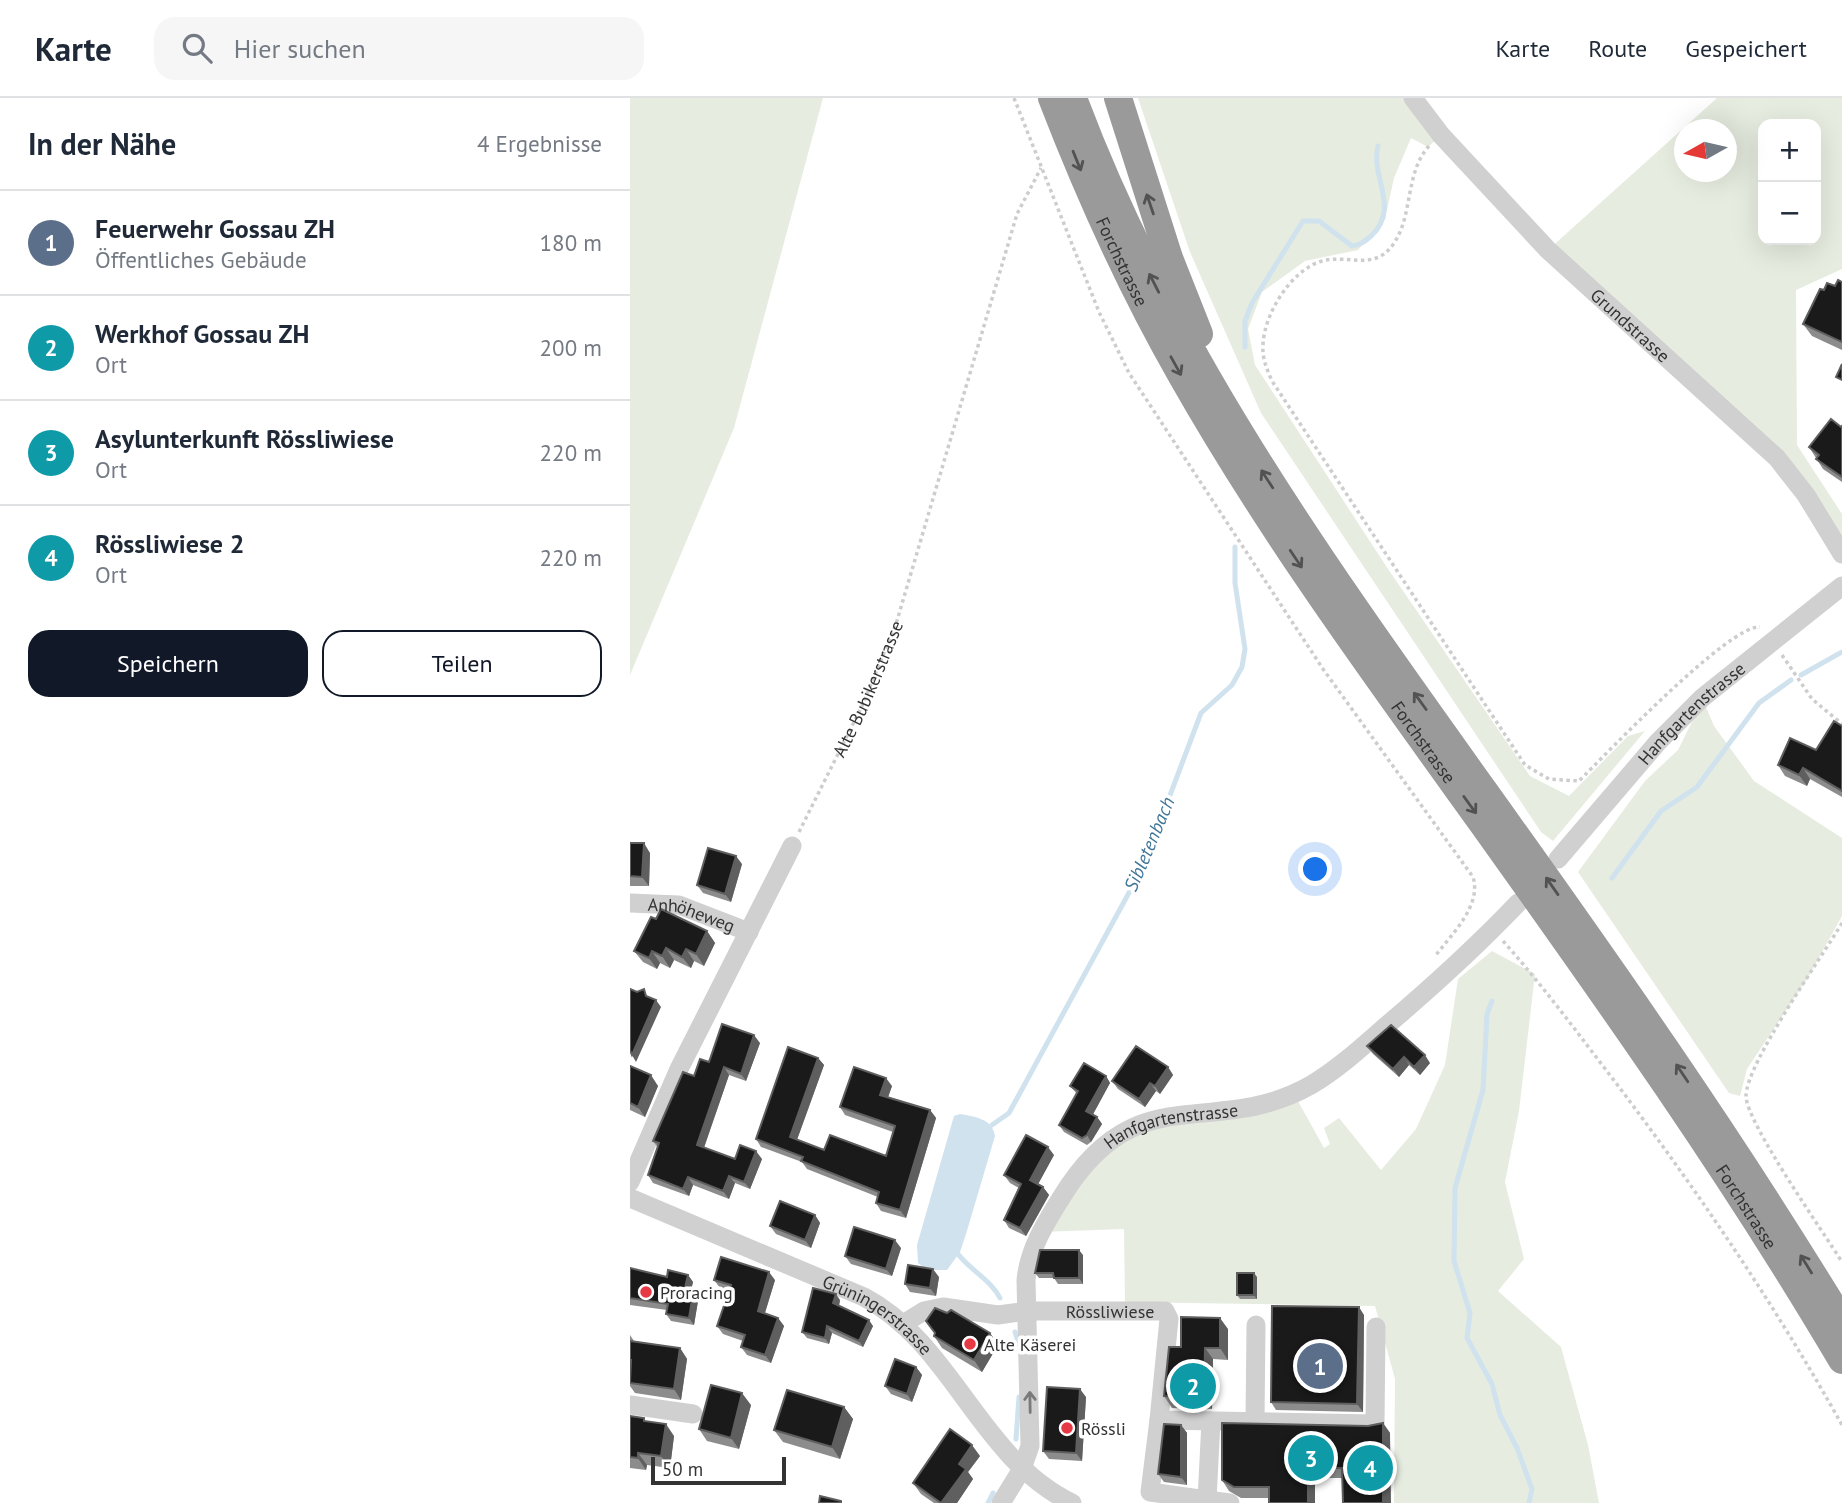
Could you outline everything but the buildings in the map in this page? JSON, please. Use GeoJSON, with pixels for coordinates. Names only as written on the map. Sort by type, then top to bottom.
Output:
{"type":"FeatureCollection","features":[{"type":"Feature","properties":{"kind":"highway","name":"Forchstrasse"},"geometry":{"type":"LineString","coordinates":[[1052,98],[1090,192],[1133,284],[1230,458],[1330,609],[1646,1056],[1751,1214],[1842,1360]]}},
{"type":"Feature","properties":{"kind":"highway","name":"Forchstrasse"},"geometry":{"type":"LineString","coordinates":[[1073,98],[1102,172],[1152,278],[1235,428],[1327,570],[1645,1020],[1842,1322]]}},
{"type":"Feature","properties":{"kind":"highway"},"geometry":{"type":"LineString","coordinates":[[1118,98],[1169,258],[1235,428]]}},
{"type":"Feature","properties":{"kind":"street","name":"Grundstrasse"},"geometry":{"type":"LineString","coordinates":[[1413,98],[1441,135],[1548,250],[1777,458],[1812,504],[1842,554]]}},
{"type":"Feature","properties":{"kind":"street","name":"Hanfgartenstrasse"},"geometry":{"type":"LineString","coordinates":[[1558,859],[1658,742],[1703,698],[1774,638],[1842,586]]}},
{"type":"Feature","properties":{"kind":"street"},"geometry":{"type":"LineString","coordinates":[[630,1182],[679,1069],[792,846]]}},
{"type":"Feature","properties":{"kind":"street","name":"Anhöheweg"},"geometry":{"type":"LineString","coordinates":[[630,903],[680,905],[749,932]]}},
{"type":"Feature","properties":{"kind":"street","name":"Hanfgartenstrasse"},"geometry":{"type":"LineString","coordinates":[[1001,1503],[1022,1469],[1028,1454],[1031,1429],[1027,1270],[1040,1232],[1078,1174],[1106,1143],[1123,1131],[1156,1118],[1258,1104],[1294,1094],[1339,1066],[1429,989],[1518,903]]}},
{"type":"Feature","properties":{"kind":"street","name":"Grüningerstrasse"},"geometry":{"type":"LineString","coordinates":[[630,1198],[864,1297],[903,1324],[999,1445],[1022,1469],[1043,1487],[1072,1503]]}},
{"type":"Feature","properties":{"kind":"street"},"geometry":{"type":"LineString","coordinates":[[903,1324],[936,1307],[998,1315],[1027,1311]]}},
{"type":"Feature","properties":{"kind":"street","name":"Rössliwiese"},"geometry":{"type":"LineString","coordinates":[[1027,1311],[1167,1312],[1169,1322],[1150,1492],[1207,1500]]}},
{"type":"Feature","properties":{"kind":"street"},"geometry":{"type":"LineString","coordinates":[[1255,1422],[1256,1325]]}},
{"type":"Feature","properties":{"kind":"street"},"geometry":{"type":"LineString","coordinates":[[1158,1420],[1375,1424],[1376,1327]]}},
{"type":"Feature","properties":{"kind":"street"},"geometry":{"type":"LineString","coordinates":[[630,1405],[693,1413]]}},
{"type":"Feature","properties":{"kind":"street"},"geometry":{"type":"LineString","coordinates":[[1211,1421],[1207,1500],[1230,1503]]}},
{"type":"Feature","properties":{"kind":"path"},"geometry":{"type":"LineString","coordinates":[[1014,98],[1103,321],[1129,373],[1309,649],[1470,871],[1475,882],[1475,897],[1432,961],[1427,976],[1429,989]]}},
{"type":"Feature","properties":{"kind":"path"},"geometry":{"type":"LineString","coordinates":[[1428,147],[1417,160],[1401,227],[1390,248],[1381,257],[1368,261],[1335,259],[1320,262],[1301,272],[1286,288],[1268,324],[1263,343],[1264,363],[1272,381],[1525,765],[1549,779],[1578,781],[1659,699],[1742,631],[1759,626],[1774,638],[1805,691],[1842,724]]}},
{"type":"Feature","properties":{"kind":"path","name":"Alte Bubikerstrasse"},"geometry":{"type":"LineString","coordinates":[[792,846],[862,706],[888,643],[1017,214],[1041,169]]}},
{"type":"Feature","properties":{"kind":"path"},"geometry":{"type":"LineString","coordinates":[[1842,923],[1755,1063],[1746,1094],[1755,1123],[1842,1262]]}},
{"type":"Feature","properties":{"kind":"path"},"geometry":{"type":"LineString","coordinates":[[1493,929],[1560,1009],[1694,1187],[1761,1288],[1842,1425]]}},
{"type":"Feature","properties":{"kind":"shaded area"},"geometry":{"type":"Polygon","coordinates":[[[630,98],[823,98],[734,428],[630,675],[630,98]]]}},
{"type":"Feature","properties":{"kind":"shaded area"},"geometry":{"type":"Polygon","coordinates":[[[1138,98],[1413,98],[1441,135],[1428,147],[1411,138],[1394,178],[1385,219],[1358,250],[1305,261],[1262,292],[1248,329],[1255,365],[1388,569],[1530,776],[1569,796],[1628,736],[1645,731],[1553,841],[1541,832],[1261,413],[1190,252],[1138,98]]]}},
{"type":"Feature","properties":{"kind":"shaded area"},"geometry":{"type":"Polygon","coordinates":[[[1717,98],[1842,98],[1842,269],[1796,290],[1797,445],[1842,514],[1842,539],[1793,477],[1548,250],[1674,137],[1674,182],[1737,182],[1737,119],[1694,119],[1717,98]]]}},
{"type":"Feature","properties":{"kind":"shaded area"},"geometry":{"type":"Polygon","coordinates":[[[1706,707],[1714,726],[1754,781],[1842,838],[1842,916],[1807,979],[1747,1069],[1740,1096],[1729,1093],[1578,872],[1645,781],[1678,750],[1694,718],[1706,707]]]}},
{"type":"Feature","properties":{"kind":"shaded area"},"geometry":{"type":"Polygon","coordinates":[[[1492,951],[1535,974],[1519,1111],[1505,1182],[1524,1259],[1498,1291],[1561,1347],[1588,1445],[1599,1503],[1394,1503],[1395,1379],[1375,1306],[1125,1302],[1124,1229],[1040,1232],[1123,1131],[1294,1094],[1324,1148],[1330,1144],[1324,1128],[1339,1118],[1381,1170],[1416,1129],[1445,1065],[1458,979],[1492,951]]]}},
{"type":"Feature","properties":{"kind":"water"},"geometry":{"type":"Polygon","coordinates":[[[960,1114],[987,1122],[995,1136],[960,1252],[947,1270],[927,1270],[918,1263],[917,1245],[954,1116],[960,1114]]]}},
{"type":"Feature","properties":{"kind":"waterway","name":"Sibletenbach"},"geometry":{"type":"LineString","coordinates":[[1245,347],[1245,321],[1252,303],[1303,221],[1319,221],[1352,246],[1366,240],[1380,225],[1384,203],[1378,169],[1378,146]]}},
{"type":"Feature","properties":{"kind":"waterway","name":"Sibletenbach"},"geometry":{"type":"LineString","coordinates":[[992,1125],[1009,1113],[1143,867],[1201,713],[1232,685],[1242,667],[1245,649],[1235,583],[1235,547]]}},
{"type":"Feature","properties":{"kind":"waterway"},"geometry":{"type":"LineString","coordinates":[[1801,675],[1842,652]]}},
{"type":"Feature","properties":{"kind":"waterway"},"geometry":{"type":"LineString","coordinates":[[1612,878],[1661,811],[1697,787],[1759,703],[1791,680]]}},
{"type":"Feature","properties":{"kind":"waterway"},"geometry":{"type":"LineString","coordinates":[[1492,1001],[1487,1014],[1483,1090],[1455,1188],[1454,1261],[1470,1313],[1467,1338],[1492,1384],[1500,1415],[1517,1448],[1532,1489],[1529,1503]]}},
{"type":"Feature","properties":{"kind":"waterway"},"geometry":{"type":"LineString","coordinates":[[958,1254],[1000,1298]]}},
{"type":"Feature","properties":{"kind":"waterway"},"geometry":{"type":"LineString","coordinates":[[1015,1332],[1019,1345]]}},
{"type":"Feature","properties":{"kind":"waterway"},"geometry":{"type":"LineString","coordinates":[[1016,1439],[1019,1397]]}},
{"type":"Feature","properties":{"kind":"waterway"},"geometry":{"type":"LineString","coordinates":[[988,1503],[993,1493]]}},
{"type":"Feature","properties":{"kind":"place","name":"Proracing"},"geometry":{"type":"Point","coordinates":[646,1292]}},
{"type":"Feature","properties":{"kind":"place","name":"Alte Käserei"},"geometry":{"type":"Point","coordinates":[970,1344]}},
{"type":"Feature","properties":{"kind":"place","name":"Feuerwehr Gossau ZH"},"geometry":{"type":"Point","coordinates":[1320,1366]}},
{"type":"Feature","properties":{"kind":"place","name":"Werkhof Gossau ZH"},"geometry":{"type":"Point","coordinates":[1193,1386]}},
{"type":"Feature","properties":{"kind":"place","name":"Rössli"},"geometry":{"type":"Point","coordinates":[1067,1428]}},
{"type":"Feature","properties":{"kind":"place","name":"Asylunterkunft Rössliwiese"},"geometry":{"type":"Point","coordinates":[1311,1458]}},
{"type":"Feature","properties":{"kind":"place","name":"Rössliwiese 2"},"geometry":{"type":"Point","coordinates":[1370,1468]}}]}
